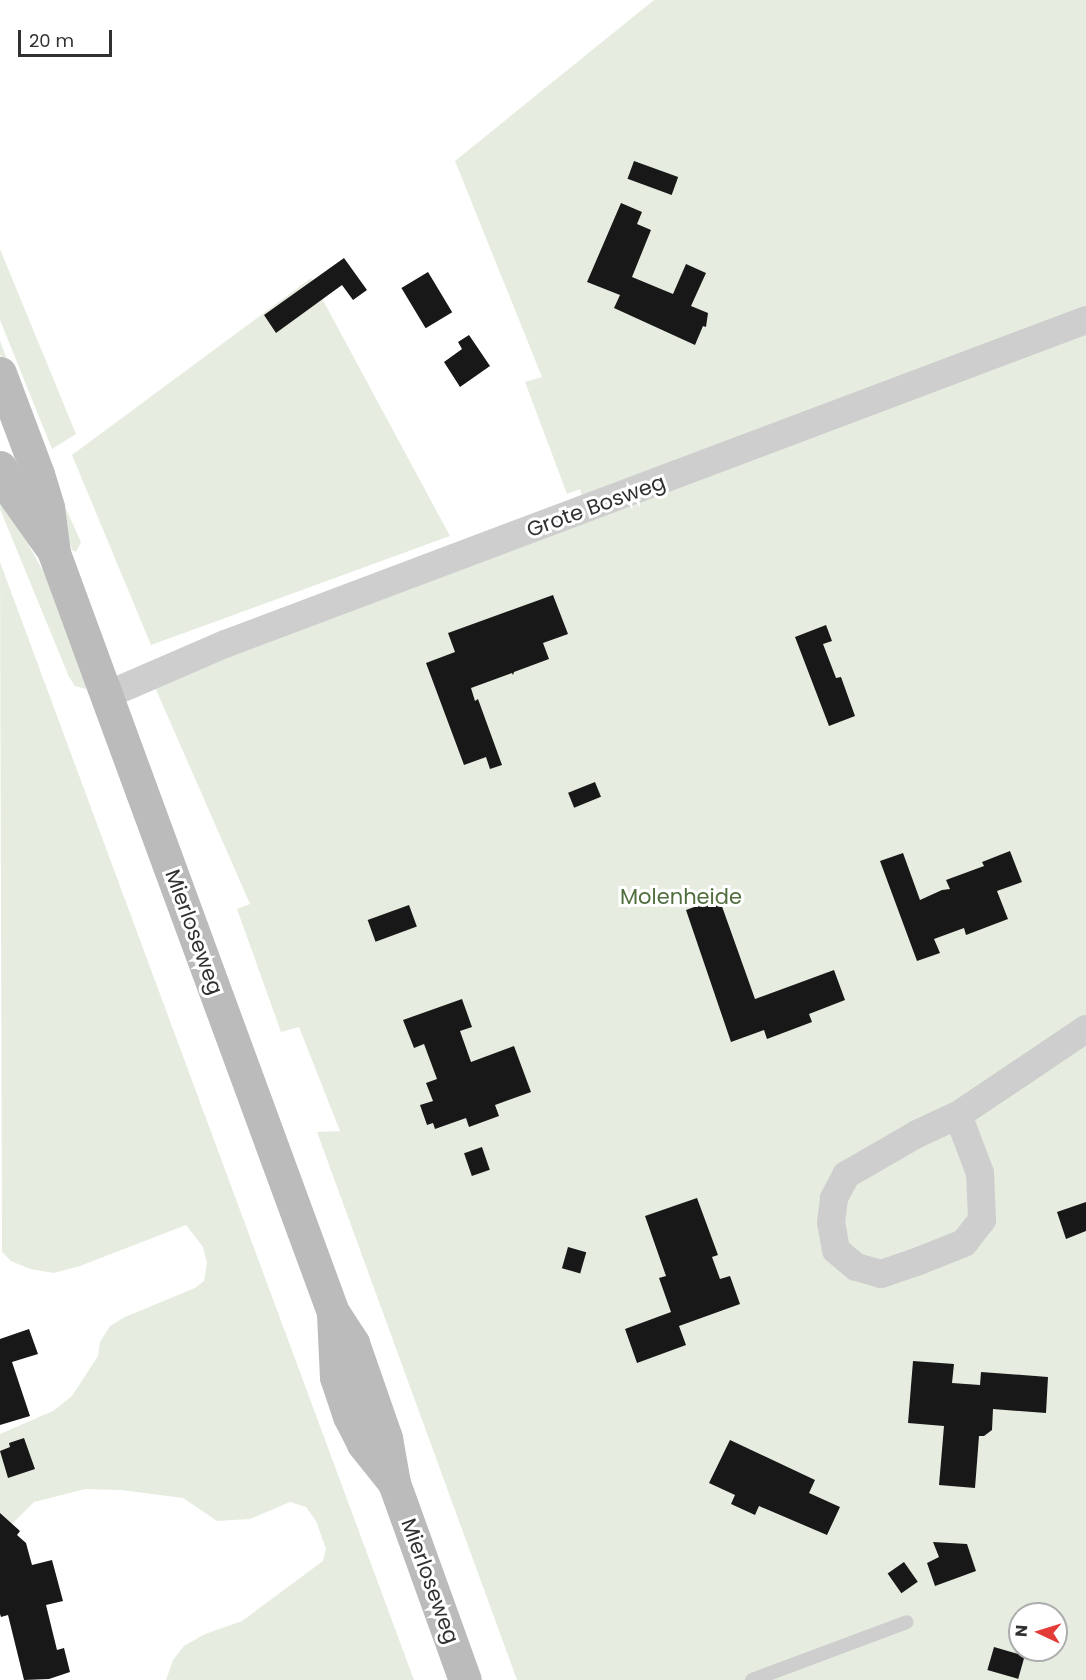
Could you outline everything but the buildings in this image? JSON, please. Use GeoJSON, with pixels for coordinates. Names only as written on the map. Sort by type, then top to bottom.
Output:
{"type":"FeatureCollection","features":[{"type":"Feature","properties":{"kind":"main road","name":"Mierloseweg"},"geometry":{"type":"LineString","coordinates":[[0,373],[16,477],[54,553],[333,1312],[353,1343],[386,1438],[394,1483],[465,1680]]}},
{"type":"Feature","properties":{"kind":"street","name":"Grote Bosweg"},"geometry":{"type":"LineString","coordinates":[[106,695],[225,644],[844,413],[1086,320]]}},
{"type":"Feature","properties":{"kind":"street"},"geometry":{"type":"LineString","coordinates":[[958,1115],[980,1173],[982,1220],[964,1243],[919,1261],[881,1274],[856,1267],[836,1250],[831,1223],[834,1198],[846,1175],[917,1134],[958,1115],[1086,1029]]}},
{"type":"Feature","properties":{"kind":"lane"},"geometry":{"type":"LineString","coordinates":[[752,1680],[907,1622]]}},
{"type":"Feature","properties":{"kind":"green space","name":"Molenheide"},"geometry":{"type":"Polygon","coordinates":[[[654,0],[1086,0],[1086,1680],[517,1680],[317,1132],[340,1131],[299,1027],[281,1032],[237,909],[250,904],[147,669],[583,500],[580,489],[567,494],[525,382],[542,377],[455,161],[654,0]]]}},
{"type":"Feature","properties":{"kind":"green space"},"geometry":{"type":"Polygon","coordinates":[[[0,249],[76,434],[52,449],[0,320],[0,249]]]}},
{"type":"Feature","properties":{"kind":"green space"},"geometry":{"type":"Polygon","coordinates":[[[311,278],[450,536],[151,645],[72,455],[311,278]]]}},
{"type":"Feature","properties":{"kind":"green space"},"geometry":{"type":"Polygon","coordinates":[[[0,341],[53,480],[81,542],[76,552],[72,550],[0,354],[0,341]]]}},
{"type":"Feature","properties":{"kind":"green space"},"geometry":{"type":"Polygon","coordinates":[[[0,494],[47,578],[86,689],[75,686],[69,677],[0,509],[0,494]]]}},
{"type":"Feature","properties":{"kind":"green space"},"geometry":{"type":"Polygon","coordinates":[[[0,562],[414,1680],[166,1680],[173,1660],[184,1646],[205,1634],[242,1621],[323,1561],[326,1549],[316,1521],[306,1507],[290,1502],[250,1519],[217,1521],[183,1498],[121,1490],[85,1489],[34,1502],[0,1536],[0,1434],[53,1411],[72,1396],[98,1356],[100,1342],[110,1326],[125,1317],[195,1288],[204,1281],[207,1263],[203,1247],[186,1225],[80,1266],[54,1273],[30,1269],[11,1261],[2,1252],[0,562]]]}}]}
